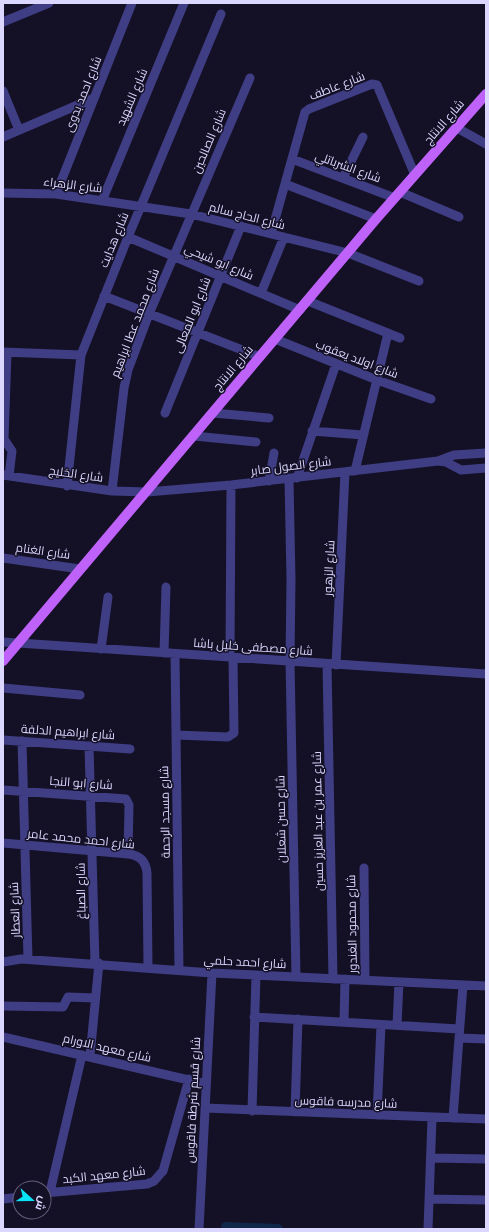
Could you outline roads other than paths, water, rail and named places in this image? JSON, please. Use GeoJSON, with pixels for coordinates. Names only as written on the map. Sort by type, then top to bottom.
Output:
{"type":"FeatureCollection","features":[{"type":"Feature","properties":{"kind":"main road","name":"شارع الانتاج"},"geometry":{"type":"LineString","coordinates":[[3,661],[376,219],[486,94]]}},
{"type":"Feature","properties":{"kind":"street"},"geometry":{"type":"LineString","coordinates":[[3,22],[49,3]]}},
{"type":"Feature","properties":{"kind":"street","name":"شارع احمد بدوى"},"geometry":{"type":"LineString","coordinates":[[56,194],[132,3]]}},
{"type":"Feature","properties":{"kind":"street","name":"شارع الشهيد"},"geometry":{"type":"LineString","coordinates":[[102,201],[184,3]]}},
{"type":"Feature","properties":{"kind":"street","name":"شارع هدايت"},"geometry":{"type":"LineString","coordinates":[[67,486],[81,355],[128,237],[221,14]]}},
{"type":"Feature","properties":{"kind":"street","name":"شارع الصالحين"},"geometry":{"type":"LineString","coordinates":[[191,214],[250,78]]}},
{"type":"Feature","properties":{"kind":"street","name":"شارع عاطف"},"geometry":{"type":"LineString","coordinates":[[292,159],[305,112],[309,109],[372,84],[377,85],[415,175]]}},
{"type":"Feature","properties":{"kind":"street"},"geometry":{"type":"LineString","coordinates":[[3,92],[19,130]]}},
{"type":"Feature","properties":{"kind":"street"},"geometry":{"type":"LineString","coordinates":[[3,137],[94,98]]}},
{"type":"Feature","properties":{"kind":"street"},"geometry":{"type":"LineString","coordinates":[[457,128],[486,144]]}},
{"type":"Feature","properties":{"kind":"street"},"geometry":{"type":"LineString","coordinates":[[343,178],[363,137]]}},
{"type":"Feature","properties":{"kind":"street"},"geometry":{"type":"LineString","coordinates":[[271,234],[292,159]]}},
{"type":"Feature","properties":{"kind":"street","name":"شارع الشرباتلي"},"geometry":{"type":"LineString","coordinates":[[292,159],[343,178],[398,195],[459,217]]}},
{"type":"Feature","properties":{"kind":"street"},"geometry":{"type":"LineString","coordinates":[[285,184],[376,219]]}},
{"type":"Feature","properties":{"kind":"street","name":"شارع الزهراء"},"geometry":{"type":"LineString","coordinates":[[3,193],[56,194],[141,206]]}},
{"type":"Feature","properties":{"kind":"street","name":"شارع الحاج سالم"},"geometry":{"type":"LineString","coordinates":[[141,206],[191,214],[348,253],[419,282]]}},
{"type":"Feature","properties":{"kind":"street","name":"شارع محمد عطا ابراهيم"},"geometry":{"type":"LineString","coordinates":[[112,491],[125,379],[149,314],[191,214]]}},
{"type":"Feature","properties":{"kind":"street","name":"شارع ابو المعالى"},"geometry":{"type":"LineString","coordinates":[[165,413],[241,226]]}},
{"type":"Feature","properties":{"kind":"street","name":"شارع ابو شيحي"},"geometry":{"type":"LineString","coordinates":[[128,237],[300,310]]}},
{"type":"Feature","properties":{"kind":"street"},"geometry":{"type":"LineString","coordinates":[[261,294],[284,237]]}},
{"type":"Feature","properties":{"kind":"street"},"geometry":{"type":"LineString","coordinates":[[104,296],[260,357]]}},
{"type":"Feature","properties":{"kind":"street"},"geometry":{"type":"LineString","coordinates":[[308,301],[400,338]]}},
{"type":"Feature","properties":{"kind":"street"},"geometry":{"type":"LineString","coordinates":[[355,471],[388,333]]}},
{"type":"Feature","properties":{"kind":"street","name":"شارع اولاد يعقوب"},"geometry":{"type":"LineString","coordinates":[[275,340],[377,380],[431,399]]}},
{"type":"Feature","properties":{"kind":"street"},"geometry":{"type":"LineString","coordinates":[[6,475],[12,451],[4,438],[5,353],[81,355]]}},
{"type":"Feature","properties":{"kind":"street","name":"شارع حسن شعلان"},"geometry":{"type":"LineString","coordinates":[[296,977],[290,661],[293,479],[336,364]]}},
{"type":"Feature","properties":{"kind":"street"},"geometry":{"type":"LineString","coordinates":[[213,413],[269,418]]}},
{"type":"Feature","properties":{"kind":"street"},"geometry":{"type":"LineString","coordinates":[[312,431],[363,435]]}},
{"type":"Feature","properties":{"kind":"street"},"geometry":{"type":"LineString","coordinates":[[194,436],[256,442]]}},
{"type":"Feature","properties":{"kind":"street"},"geometry":{"type":"LineString","coordinates":[[269,481],[274,453]]}},
{"type":"Feature","properties":{"kind":"street","name":"شارع الصول صابر"},"geometry":{"type":"LineString","coordinates":[[147,492],[293,479],[438,461],[454,455],[486,453]]}},
{"type":"Feature","properties":{"kind":"street","name":"شارع الصول صابر"},"geometry":{"type":"LineString","coordinates":[[438,461],[446,462],[461,470],[486,468]]}},
{"type":"Feature","properties":{"kind":"street","name":"شارع الزهور"},"geometry":{"type":"LineString","coordinates":[[336,664],[345,472]]}},
{"type":"Feature","properties":{"kind":"street","name":"شارع الخليج"},"geometry":{"type":"LineString","coordinates":[[6,475],[67,486],[112,491],[147,492]]}},
{"type":"Feature","properties":{"kind":"street"},"geometry":{"type":"LineString","coordinates":[[176,735],[228,736],[234,733],[231,657],[232,485]]}},
{"type":"Feature","properties":{"kind":"street","name":"شارع الغنام"},"geometry":{"type":"LineString","coordinates":[[3,558],[80,569]]}},
{"type":"Feature","properties":{"kind":"street"},"geometry":{"type":"LineString","coordinates":[[164,653],[166,587]]}},
{"type":"Feature","properties":{"kind":"street"},"geometry":{"type":"LineString","coordinates":[[101,649],[108,597]]}},
{"type":"Feature","properties":{"kind":"street","name":"شارع مصطفى خليل باشا"},"geometry":{"type":"LineString","coordinates":[[3,642],[486,674]]}},
{"type":"Feature","properties":{"kind":"street","name":"شارع مسجد الرحمة"},"geometry":{"type":"LineString","coordinates":[[175,654],[179,970]]}},
{"type":"Feature","properties":{"kind":"street","name":"شارع عمر بن عبد العزيز حسين"},"geometry":{"type":"LineString","coordinates":[[327,664],[333,979]]}},
{"type":"Feature","properties":{"kind":"street"},"geometry":{"type":"LineString","coordinates":[[3,688],[80,695]]}},
{"type":"Feature","properties":{"kind":"street","name":"شارع ابراهيم الدلفة"},"geometry":{"type":"LineString","coordinates":[[3,740],[130,749]]}},
{"type":"Feature","properties":{"kind":"street","name":"شارع العطار"},"geometry":{"type":"LineString","coordinates":[[22,741],[28,959]]}},
{"type":"Feature","properties":{"kind":"street","name":"شارع الصباغ"},"geometry":{"type":"LineString","coordinates":[[51,1180],[86,1056],[95,998],[97,963],[89,746]]}},
{"type":"Feature","properties":{"kind":"street","name":"شارع ابو النجا"},"geometry":{"type":"LineString","coordinates":[[3,790],[124,798],[129,805],[128,854]]}},
{"type":"Feature","properties":{"kind":"street","name":"شارع احمد محمد عامر"},"geometry":{"type":"LineString","coordinates":[[3,843],[92,850],[128,854],[139,857],[146,867],[148,968]]}},
{"type":"Feature","properties":{"kind":"street","name":"شارع محمود الغندور"},"geometry":{"type":"LineString","coordinates":[[364,868],[365,979]]}},
{"type":"Feature","properties":{"kind":"street","name":"شارع احمد حلمي"},"geometry":{"type":"LineString","coordinates":[[3,962],[14,959],[28,959],[256,975],[365,979],[486,986]]}},
{"type":"Feature","properties":{"kind":"street","name":"شارع قسم شرطة فاقوس"},"geometry":{"type":"LineString","coordinates":[[199,1229],[212,972]]}},
{"type":"Feature","properties":{"kind":"street"},"geometry":{"type":"LineString","coordinates":[[252,1111],[256,975]]}},
{"type":"Feature","properties":{"kind":"street"},"geometry":{"type":"LineString","coordinates":[[344,1022],[345,979]]}},
{"type":"Feature","properties":{"kind":"street"},"geometry":{"type":"LineString","coordinates":[[398,1026],[399,982]]}},
{"type":"Feature","properties":{"kind":"street"},"geometry":{"type":"LineString","coordinates":[[454,1118],[463,985]]}},
{"type":"Feature","properties":{"kind":"street"},"geometry":{"type":"LineString","coordinates":[[3,1006],[63,1007],[68,997],[95,998]]}},
{"type":"Feature","properties":{"kind":"street"},"geometry":{"type":"LineString","coordinates":[[254,1017],[381,1024],[486,1039]]}},
{"type":"Feature","properties":{"kind":"street"},"geometry":{"type":"LineString","coordinates":[[295,1112],[298,1019]]}},
{"type":"Feature","properties":{"kind":"street"},"geometry":{"type":"LineString","coordinates":[[377,1115],[381,1024]]}},
{"type":"Feature","properties":{"kind":"street","name":"شارع معهد الاورام"},"geometry":{"type":"LineString","coordinates":[[3,1036],[206,1084]]}},
{"type":"Feature","properties":{"kind":"street","name":"شارع معهد الكبد"},"geometry":{"type":"LineString","coordinates":[[52,1193],[147,1184],[154,1181],[163,1171],[189,1079]]}},
{"type":"Feature","properties":{"kind":"street","name":"شارع مدرسه فاقوس"},"geometry":{"type":"LineString","coordinates":[[205,1108],[486,1120]]}},
{"type":"Feature","properties":{"kind":"street"},"geometry":{"type":"LineString","coordinates":[[428,1229],[432,1118]]}},
{"type":"Feature","properties":{"kind":"street"},"geometry":{"type":"LineString","coordinates":[[431,1158],[486,1159]]}},
{"type":"Feature","properties":{"kind":"street"},"geometry":{"type":"LineString","coordinates":[[429,1199],[486,1200]]}},
{"type":"Feature","properties":{"kind":"waterway"},"geometry":{"type":"LineString","coordinates":[[226,1227],[278,1229]]}}]}
